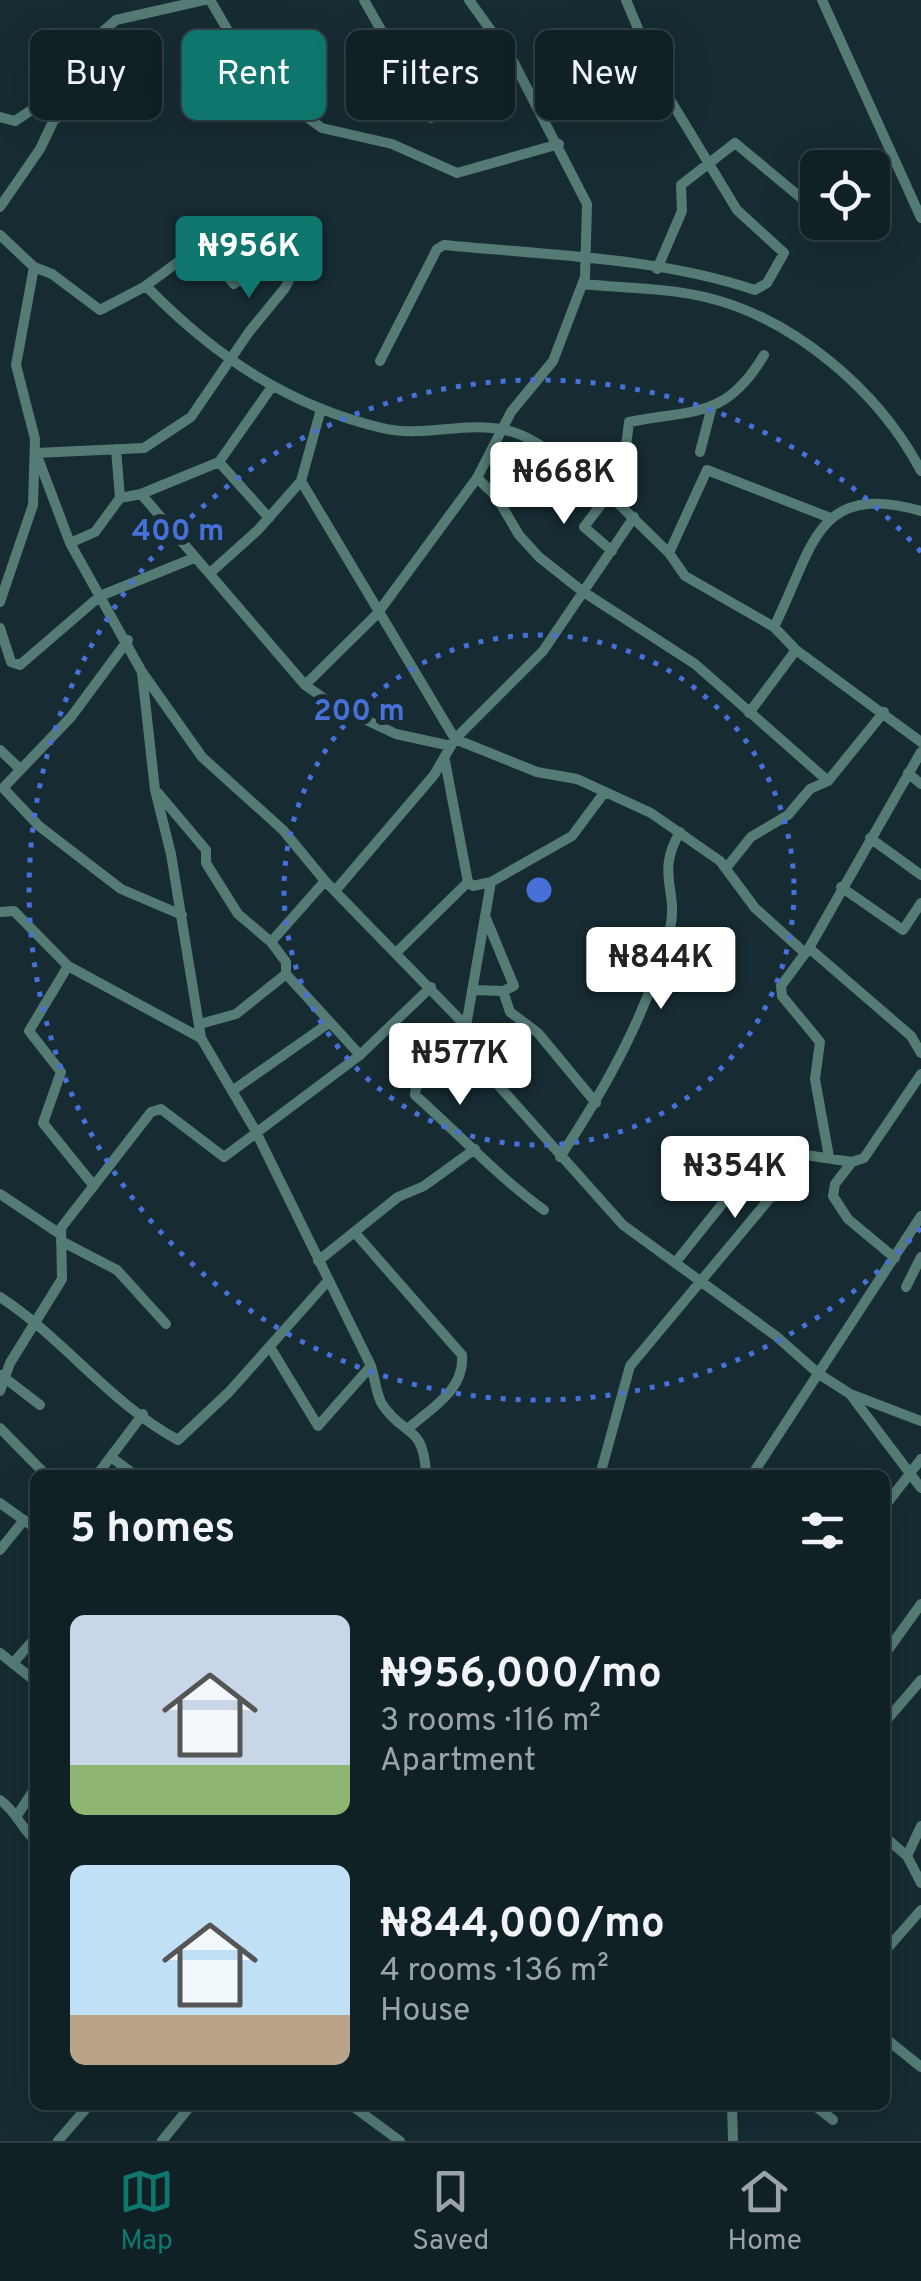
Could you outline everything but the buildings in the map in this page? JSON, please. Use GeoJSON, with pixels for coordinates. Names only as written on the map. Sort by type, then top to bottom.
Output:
{"type":"FeatureCollection","features":[{"type":"Feature","properties":{"kind":"street"},"geometry":{"type":"LineString","coordinates":[[107,30],[116,20],[207,0],[258,82],[322,128],[392,144],[458,172],[559,144]]}},
{"type":"Feature","properties":{"kind":"street"},"geometry":{"type":"LineString","coordinates":[[364,0],[381,30]]}},
{"type":"Feature","properties":{"kind":"street"},"geometry":{"type":"LineString","coordinates":[[305,685],[378,610],[477,478],[511,412],[553,361],[583,284],[587,204],[513,61],[469,0]]}},
{"type":"Feature","properties":{"kind":"street"},"geometry":{"type":"LineString","coordinates":[[380,362],[439,246],[587,259],[762,289],[783,259],[780,246],[738,210],[710,166],[664,88],[626,0]]}},
{"type":"Feature","properties":{"kind":"street"},"geometry":{"type":"LineString","coordinates":[[822,0],[921,218]]}},
{"type":"Feature","properties":{"kind":"street"},"geometry":{"type":"LineString","coordinates":[[0,117],[15,122],[30,111]]}},
{"type":"Feature","properties":{"kind":"street"},"geometry":{"type":"LineString","coordinates":[[0,207],[57,120]]}},
{"type":"Feature","properties":{"kind":"street"},"geometry":{"type":"LineString","coordinates":[[657,270],[682,211],[681,185],[738,143],[800,196]]}},
{"type":"Feature","properties":{"kind":"street"},"geometry":{"type":"LineString","coordinates":[[0,235],[34,267],[52,274],[100,310],[144,287],[227,226]]}},
{"type":"Feature","properties":{"kind":"street"},"geometry":{"type":"LineString","coordinates":[[202,248],[234,284],[251,272]]}},
{"type":"Feature","properties":{"kind":"street"},"geometry":{"type":"LineString","coordinates":[[36,453],[152,446],[192,417],[248,332],[285,288],[300,259]]}},
{"type":"Feature","properties":{"kind":"street"},"geometry":{"type":"LineString","coordinates":[[34,267],[16,365],[36,453],[70,543],[128,640],[142,672],[205,761],[283,830],[335,891],[431,987],[466,1026],[474,1058],[623,1225],[776,1336],[818,1374],[850,1394],[921,1420]]}},
{"type":"Feature","properties":{"kind":"street"},"geometry":{"type":"LineString","coordinates":[[583,284],[702,296],[743,309],[850,378],[890,423],[921,471]]}},
{"type":"Feature","properties":{"kind":"street"},"geometry":{"type":"LineString","coordinates":[[144,287],[187,328],[271,388],[321,409],[399,431],[504,429],[592,478],[669,553],[692,581],[774,626],[796,650],[921,742]]}},
{"type":"Feature","properties":{"kind":"street"},"geometry":{"type":"LineString","coordinates":[[592,478],[624,462],[629,422],[710,410],[732,397],[764,355]]}},
{"type":"Feature","properties":{"kind":"street"},"geometry":{"type":"LineString","coordinates":[[120,498],[141,494],[218,462],[271,388]]}},
{"type":"Feature","properties":{"kind":"street"},"geometry":{"type":"LineString","coordinates":[[210,573],[269,518],[301,481],[321,409]]}},
{"type":"Feature","properties":{"kind":"street"},"geometry":{"type":"LineString","coordinates":[[700,452],[710,410]]}},
{"type":"Feature","properties":{"kind":"street"},"geometry":{"type":"LineString","coordinates":[[70,543],[95,532],[120,498],[116,449]]}},
{"type":"Feature","properties":{"kind":"street"},"geometry":{"type":"LineString","coordinates":[[0,602],[32,505],[36,453]]}},
{"type":"Feature","properties":{"kind":"street"},"geometry":{"type":"LineString","coordinates":[[218,462],[269,518]]}},
{"type":"Feature","properties":{"kind":"street"},"geometry":{"type":"LineString","coordinates":[[669,553],[707,470],[828,517]]}},
{"type":"Feature","properties":{"kind":"street"},"geometry":{"type":"LineString","coordinates":[[477,478],[505,508],[528,546],[582,591],[695,664],[828,781]]}},
{"type":"Feature","properties":{"kind":"street"},"geometry":{"type":"LineString","coordinates":[[301,481],[453,742]]}},
{"type":"Feature","properties":{"kind":"street"},"geometry":{"type":"LineString","coordinates":[[141,494],[305,685],[332,704],[396,734],[453,742],[537,772],[577,779],[680,832],[726,867],[755,908],[911,1036],[921,1053]]}},
{"type":"Feature","properties":{"kind":"street"},"geometry":{"type":"LineString","coordinates":[[610,494],[584,528],[612,551]]}},
{"type":"Feature","properties":{"kind":"street"},"geometry":{"type":"LineString","coordinates":[[774,626],[828,517],[856,502],[886,501],[921,511]]}},
{"type":"Feature","properties":{"kind":"street"},"geometry":{"type":"LineString","coordinates":[[335,891],[445,761],[453,742],[542,650],[634,517]]}},
{"type":"Feature","properties":{"kind":"street"},"geometry":{"type":"LineString","coordinates":[[0,628],[11,662],[20,665],[100,596],[194,558]]}},
{"type":"Feature","properties":{"kind":"street"},"geometry":{"type":"LineString","coordinates":[[128,640],[70,717],[3,788],[39,826],[121,889],[182,915]]}},
{"type":"Feature","properties":{"kind":"street"},"geometry":{"type":"LineString","coordinates":[[750,714],[796,650]]}},
{"type":"Feature","properties":{"kind":"street"},"geometry":{"type":"LineString","coordinates":[[142,672],[155,790],[182,915],[201,1038],[254,1130],[326,1283],[371,1366],[379,1400],[394,1421],[410,1427],[425,1452],[426,1470]]}},
{"type":"Feature","properties":{"kind":"street"},"geometry":{"type":"LineString","coordinates":[[726,867],[751,837],[788,815],[810,789],[828,781],[884,712]]}},
{"type":"Feature","properties":{"kind":"street"},"geometry":{"type":"LineString","coordinates":[[0,750],[19,768]]}},
{"type":"Feature","properties":{"kind":"street"},"geometry":{"type":"LineString","coordinates":[[829,1156],[814,1079],[820,1042],[780,991],[921,752]]}},
{"type":"Feature","properties":{"kind":"street"},"geometry":{"type":"LineString","coordinates":[[445,761],[468,882],[472,886],[491,882],[572,836],[604,793]]}},
{"type":"Feature","properties":{"kind":"street"},"geometry":{"type":"LineString","coordinates":[[908,773],[921,784]]}},
{"type":"Feature","properties":{"kind":"street"},"geometry":{"type":"LineString","coordinates":[[155,790],[206,850],[206,863],[238,914],[271,942],[286,962],[286,974],[360,1055]]}},
{"type":"Feature","properties":{"kind":"street"},"geometry":{"type":"LineString","coordinates":[[560,1157],[596,1103],[632,1036],[670,926],[666,862],[680,832]]}},
{"type":"Feature","properties":{"kind":"street"},"geometry":{"type":"LineString","coordinates":[[870,838],[921,874]]}},
{"type":"Feature","properties":{"kind":"street"},"geometry":{"type":"LineString","coordinates":[[271,942],[326,881]]}},
{"type":"Feature","properties":{"kind":"street"},"geometry":{"type":"LineString","coordinates":[[398,951],[468,882]]}},
{"type":"Feature","properties":{"kind":"street"},"geometry":{"type":"LineString","coordinates":[[466,1026],[491,882]]}},
{"type":"Feature","properties":{"kind":"street"},"geometry":{"type":"LineString","coordinates":[[841,887],[902,930],[921,902]]}},
{"type":"Feature","properties":{"kind":"street"},"geometry":{"type":"LineString","coordinates":[[0,912],[14,911],[68,966],[201,1038]]}},
{"type":"Feature","properties":{"kind":"street"},"geometry":{"type":"LineString","coordinates":[[472,990],[503,991],[512,989],[514,981],[485,916]]}},
{"type":"Feature","properties":{"kind":"street"},"geometry":{"type":"LineString","coordinates":[[68,966],[29,1031],[62,1072],[43,1123],[94,1186]]}},
{"type":"Feature","properties":{"kind":"street"},"geometry":{"type":"LineString","coordinates":[[200,1024],[236,1014],[286,974]]}},
{"type":"Feature","properties":{"kind":"street"},"geometry":{"type":"LineString","coordinates":[[0,1391],[2,1376],[62,1279],[61,1238],[94,1186],[155,1110],[164,1111],[219,1156],[228,1155],[254,1130],[360,1055],[431,987]]}},
{"type":"Feature","properties":{"kind":"street"},"geometry":{"type":"LineString","coordinates":[[503,991],[510,1012],[538,1033],[596,1103]]}},
{"type":"Feature","properties":{"kind":"street"},"geometry":{"type":"LineString","coordinates":[[232,1091],[330,1023]]}},
{"type":"Feature","properties":{"kind":"street"},"geometry":{"type":"LineString","coordinates":[[470,1039],[414,1091],[475,1149],[497,1176],[544,1210]]}},
{"type":"Feature","properties":{"kind":"street"},"geometry":{"type":"LineString","coordinates":[[601,1470],[626,1373],[800,1163],[810,1154],[852,1162],[864,1158],[921,1074]]}},
{"type":"Feature","properties":{"kind":"street"},"geometry":{"type":"LineString","coordinates":[[318,1262],[398,1197],[424,1186],[475,1149]]}},
{"type":"Feature","properties":{"kind":"street"},"geometry":{"type":"LineString","coordinates":[[675,1263],[766,1149],[800,1163]]}},
{"type":"Feature","properties":{"kind":"street"},"geometry":{"type":"LineString","coordinates":[[852,1162],[835,1184],[833,1196],[848,1219],[895,1258]]}},
{"type":"Feature","properties":{"kind":"street"},"geometry":{"type":"LineString","coordinates":[[0,1194],[61,1238],[117,1270],[166,1324]]}},
{"type":"Feature","properties":{"kind":"street"},"geometry":{"type":"LineString","coordinates":[[755,1470],[921,1216]]}},
{"type":"Feature","properties":{"kind":"street"},"geometry":{"type":"LineString","coordinates":[[356,1234],[462,1355],[462,1370],[453,1389],[410,1427]]}},
{"type":"Feature","properties":{"kind":"street"},"geometry":{"type":"LineString","coordinates":[[906,1287],[921,1257]]}},
{"type":"Feature","properties":{"kind":"street"},"geometry":{"type":"LineString","coordinates":[[0,1297],[35,1320],[74,1361],[178,1440],[270,1347],[326,1283]]}},
{"type":"Feature","properties":{"kind":"street"},"geometry":{"type":"LineString","coordinates":[[270,1347],[318,1426],[371,1366]]}},
{"type":"Feature","properties":{"kind":"street"},"geometry":{"type":"LineString","coordinates":[[2,1376],[40,1406]]}},
{"type":"Feature","properties":{"kind":"street"},"geometry":{"type":"LineString","coordinates":[[850,1394],[867,1422],[921,1488]]}},
{"type":"Feature","properties":{"kind":"street"},"geometry":{"type":"LineString","coordinates":[[101,1470],[143,1414]]}},
{"type":"Feature","properties":{"kind":"street"},"geometry":{"type":"LineString","coordinates":[[0,1428],[41,1470]]}},
{"type":"Feature","properties":{"kind":"street"},"geometry":{"type":"LineString","coordinates":[[111,1457],[128,1470]]}},
{"type":"Feature","properties":{"kind":"street"},"geometry":{"type":"LineString","coordinates":[[890,1500],[921,1459]]}},
{"type":"Feature","properties":{"kind":"street"},"geometry":{"type":"LineString","coordinates":[[0,1502],[30,1524]]}},
{"type":"Feature","properties":{"kind":"street"},"geometry":{"type":"LineString","coordinates":[[0,1550],[24,1520]]}},
{"type":"Feature","properties":{"kind":"street"},"geometry":{"type":"LineString","coordinates":[[890,1647],[921,1604]]}},
{"type":"Feature","properties":{"kind":"street"},"geometry":{"type":"LineString","coordinates":[[14,1662],[30,1644]]}},
{"type":"Feature","properties":{"kind":"street"},"geometry":{"type":"LineString","coordinates":[[0,1653],[30,1676]]}},
{"type":"Feature","properties":{"kind":"street"},"geometry":{"type":"LineString","coordinates":[[890,1716],[921,1680]]}},
{"type":"Feature","properties":{"kind":"street"},"geometry":{"type":"LineString","coordinates":[[18,1814],[30,1796]]}},
{"type":"Feature","properties":{"kind":"street"},"geometry":{"type":"LineString","coordinates":[[0,1800],[18,1814],[22,1828],[30,1835]]}},
{"type":"Feature","properties":{"kind":"street"},"geometry":{"type":"LineString","coordinates":[[906,1856],[921,1826]]}},
{"type":"Feature","properties":{"kind":"street"},"geometry":{"type":"LineString","coordinates":[[890,1842],[906,1856],[921,1882]]}},
{"type":"Feature","properties":{"kind":"street"},"geometry":{"type":"LineString","coordinates":[[890,1945],[921,1910]]}},
{"type":"Feature","properties":{"kind":"street"},"geometry":{"type":"LineString","coordinates":[[890,2042],[921,2067]]}},
{"type":"Feature","properties":{"kind":"street"},"geometry":{"type":"LineString","coordinates":[[58,2141],[85,2110]]}},
{"type":"Feature","properties":{"kind":"street"},"geometry":{"type":"LineString","coordinates":[[162,2141],[188,2110]]}},
{"type":"Feature","properties":{"kind":"street"},"geometry":{"type":"LineString","coordinates":[[359,2110],[400,2141]]}},
{"type":"Feature","properties":{"kind":"street"},"geometry":{"type":"LineString","coordinates":[[732,2110],[734,2141]]}},
{"type":"Feature","properties":{"kind":"street"},"geometry":{"type":"LineString","coordinates":[[820,2110],[833,2120]]}}]}
